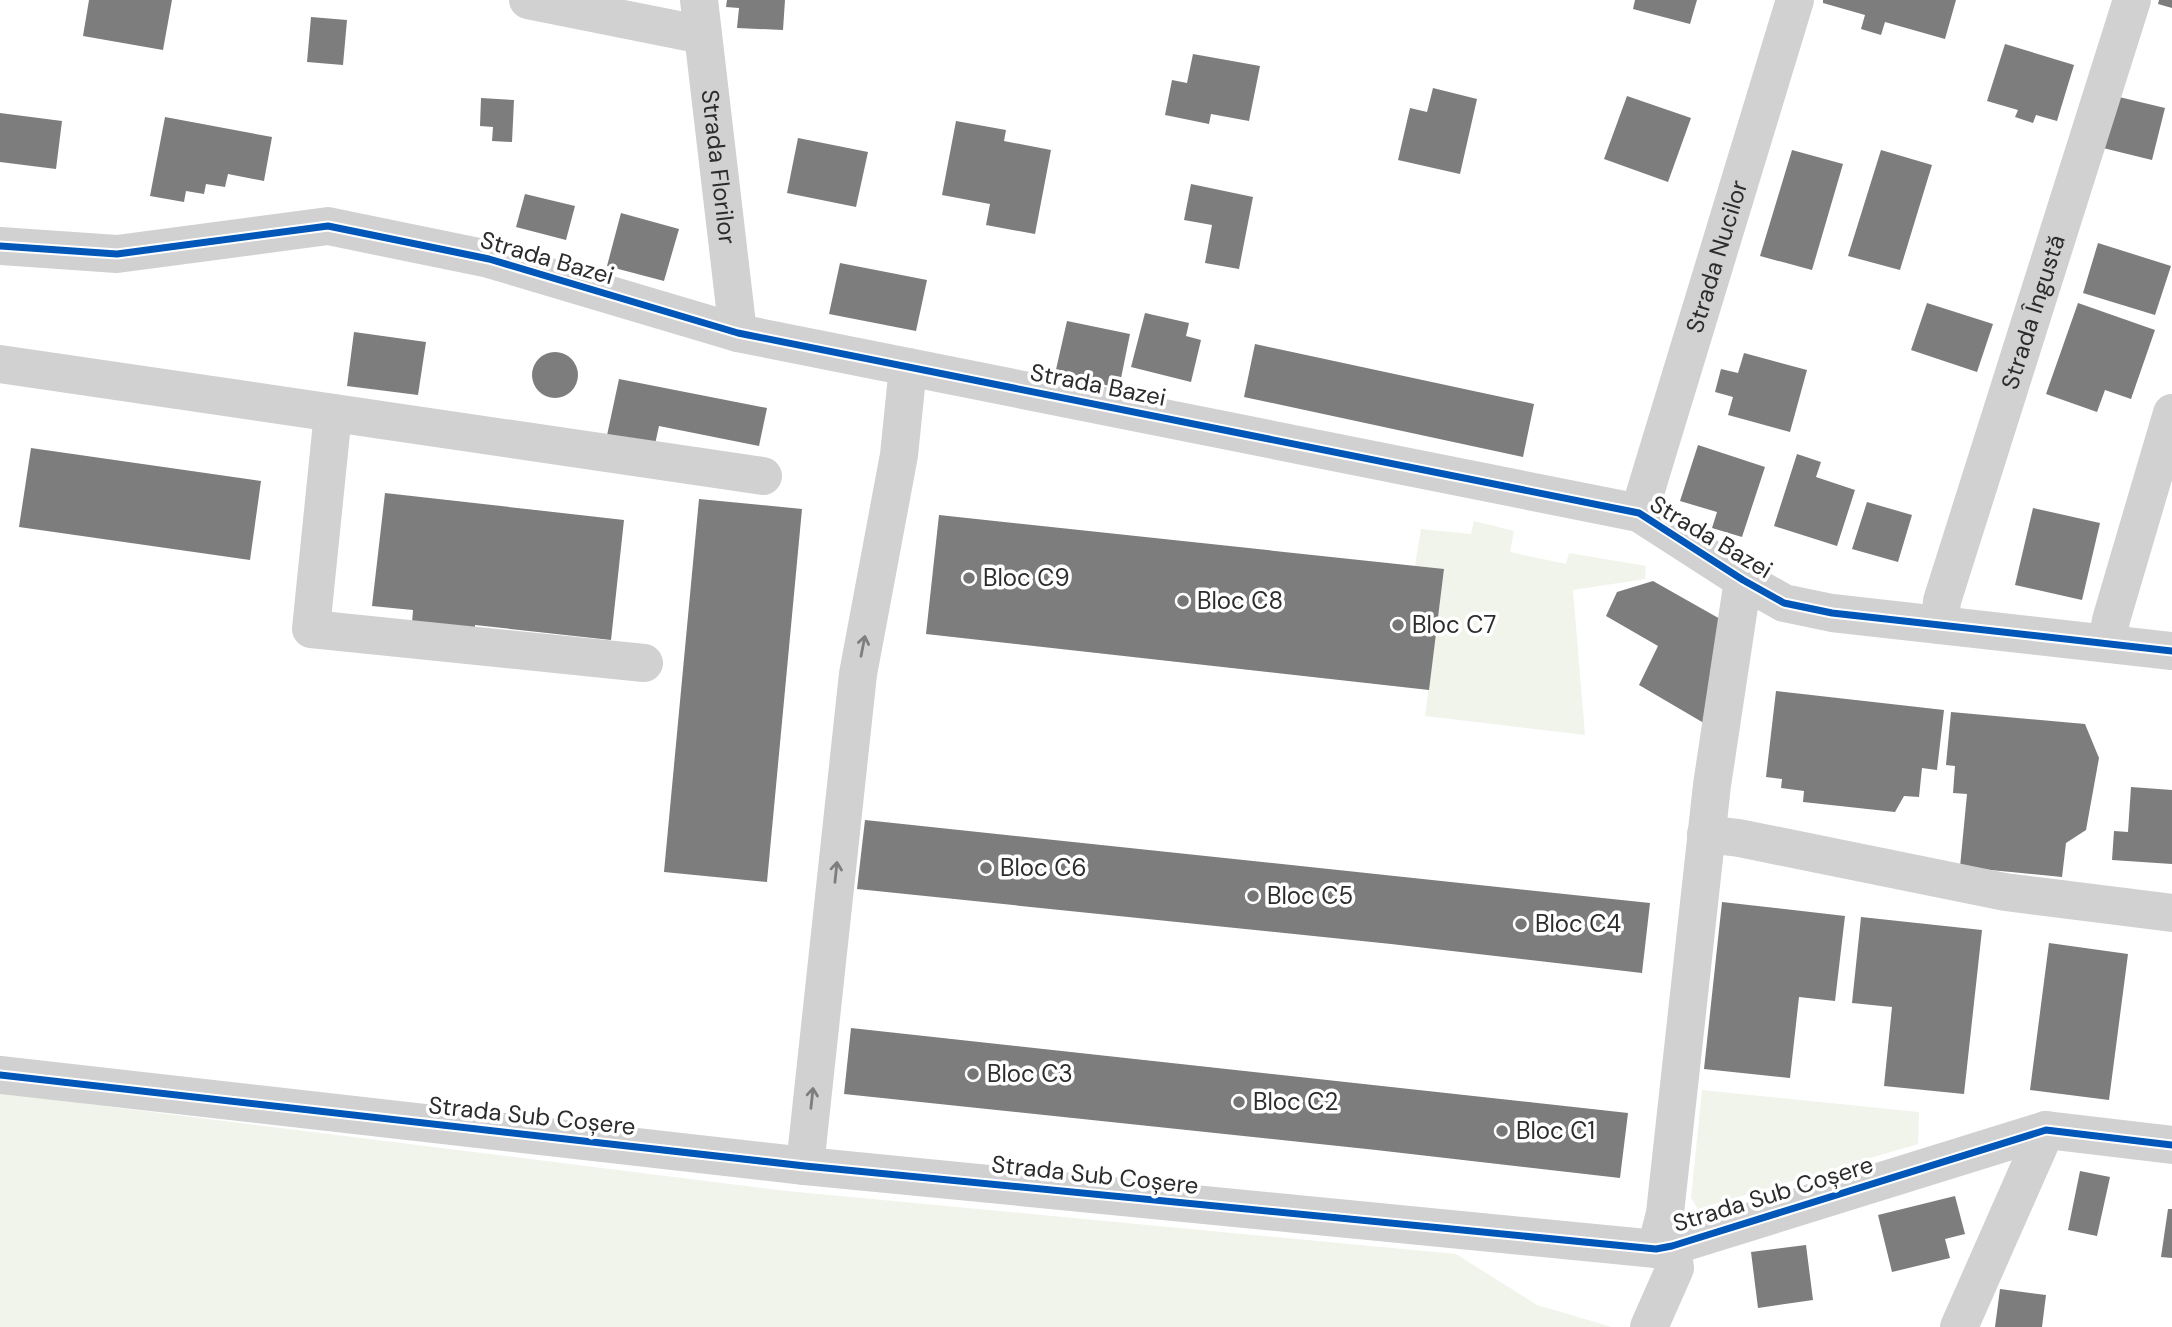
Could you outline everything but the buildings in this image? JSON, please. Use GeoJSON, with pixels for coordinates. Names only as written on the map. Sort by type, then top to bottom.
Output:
{"type":"FeatureCollection","features":[{"type":"Feature","properties":{"kind":"street"},"geometry":{"type":"LineString","coordinates":[[528,0],[701,17]]}},
{"type":"Feature","properties":{"kind":"street","name":"Strada Nucilor"},"geometry":{"type":"LineString","coordinates":[[1639,513],[1795,0]]}},
{"type":"Feature","properties":{"kind":"street","name":"Strada Îngustă"},"geometry":{"type":"LineString","coordinates":[[1940,625],[1942,601],[2132,0]]}},
{"type":"Feature","properties":{"kind":"street","name":"Strada Florilor"},"geometry":{"type":"LineString","coordinates":[[701,17],[738,333]]}},
{"type":"Feature","properties":{"kind":"street","name":"Strada Bazei"},"geometry":{"type":"LineString","coordinates":[[0,246],[117,254],[328,226],[489,259],[738,333],[1639,513],[1742,580],[1784,603],[1832,613],[2172,651]]}},
{"type":"Feature","properties":{"kind":"street"},"geometry":{"type":"LineString","coordinates":[[0,364],[763,476]]}},
{"type":"Feature","properties":{"kind":"street"},"geometry":{"type":"LineString","coordinates":[[805,1166],[858,674],[899,455],[908,367]]}},
{"type":"Feature","properties":{"kind":"street"},"geometry":{"type":"LineString","coordinates":[[334,413],[311,629],[644,663]]}},
{"type":"Feature","properties":{"kind":"street"},"geometry":{"type":"LineString","coordinates":[[2107,643],[2110,620],[2172,413]]}},
{"type":"Feature","properties":{"kind":"street"},"geometry":{"type":"LineString","coordinates":[[1649,1327],[1675,1268],[1664,1247],[1665,1213],[1706,834],[1742,580]]}},
{"type":"Feature","properties":{"kind":"street"},"geometry":{"type":"LineString","coordinates":[[1706,834],[1739,838],[2005,892],[2172,914]]}},
{"type":"Feature","properties":{"kind":"street","name":"Strada Sub Coșere"},"geometry":{"type":"LineString","coordinates":[[0,1075],[805,1166],[1664,1247],[2046,1130],[2172,1145]]}},
{"type":"Feature","properties":{"kind":"street"},"geometry":{"type":"LineString","coordinates":[[1959,1327],[2046,1130]]}},
{"type":"Feature","properties":{"kind":"shaded area"},"geometry":{"type":"Polygon","coordinates":[[[1474,521],[1514,531],[1510,552],[1566,564],[1569,553],[1646,566],[1645,579],[1573,590],[1585,735],[1425,716],[1444,570],[1415,566],[1421,529],[1471,534],[1474,521]]]}},
{"type":"Feature","properties":{"kind":"shaded area"},"geometry":{"type":"Polygon","coordinates":[[[1702,1090],[1919,1112],[1918,1144],[1698,1209],[1691,1198],[1702,1090]]]}},
{"type":"Feature","properties":{"kind":"shaded area"},"geometry":{"type":"Polygon","coordinates":[[[0,1093],[787,1191],[1456,1254],[1537,1305],[1612,1327],[0,1327],[0,1093]]]}},
{"type":"Feature","properties":{"kind":"cycle path"},"geometry":{"type":"LineString","coordinates":[[0,246],[117,254],[328,226],[489,259],[738,333],[1639,513],[1784,603],[1832,613],[2172,651]]}},
{"type":"Feature","properties":{"kind":"cycle path"},"geometry":{"type":"LineString","coordinates":[[0,1075],[805,1166],[1656,1249],[2046,1130],[2172,1145]]}},
{"type":"Feature","properties":{"kind":"place","name":"Bloc C9"},"geometry":{"type":"Point","coordinates":[969,578]}},
{"type":"Feature","properties":{"kind":"place","name":"Bloc C8"},"geometry":{"type":"Point","coordinates":[1183,601]}},
{"type":"Feature","properties":{"kind":"place","name":"Bloc C7"},"geometry":{"type":"Point","coordinates":[1398,625]}},
{"type":"Feature","properties":{"kind":"place","name":"Bloc C6"},"geometry":{"type":"Point","coordinates":[986,868]}},
{"type":"Feature","properties":{"kind":"place","name":"Bloc C5"},"geometry":{"type":"Point","coordinates":[1253,896]}},
{"type":"Feature","properties":{"kind":"place","name":"Bloc C4"},"geometry":{"type":"Point","coordinates":[1521,924]}},
{"type":"Feature","properties":{"kind":"place","name":"Bloc C3"},"geometry":{"type":"Point","coordinates":[973,1074]}},
{"type":"Feature","properties":{"kind":"place","name":"Bloc C2"},"geometry":{"type":"Point","coordinates":[1239,1102]}},
{"type":"Feature","properties":{"kind":"place","name":"Bloc C1"},"geometry":{"type":"Point","coordinates":[1502,1131]}}]}
